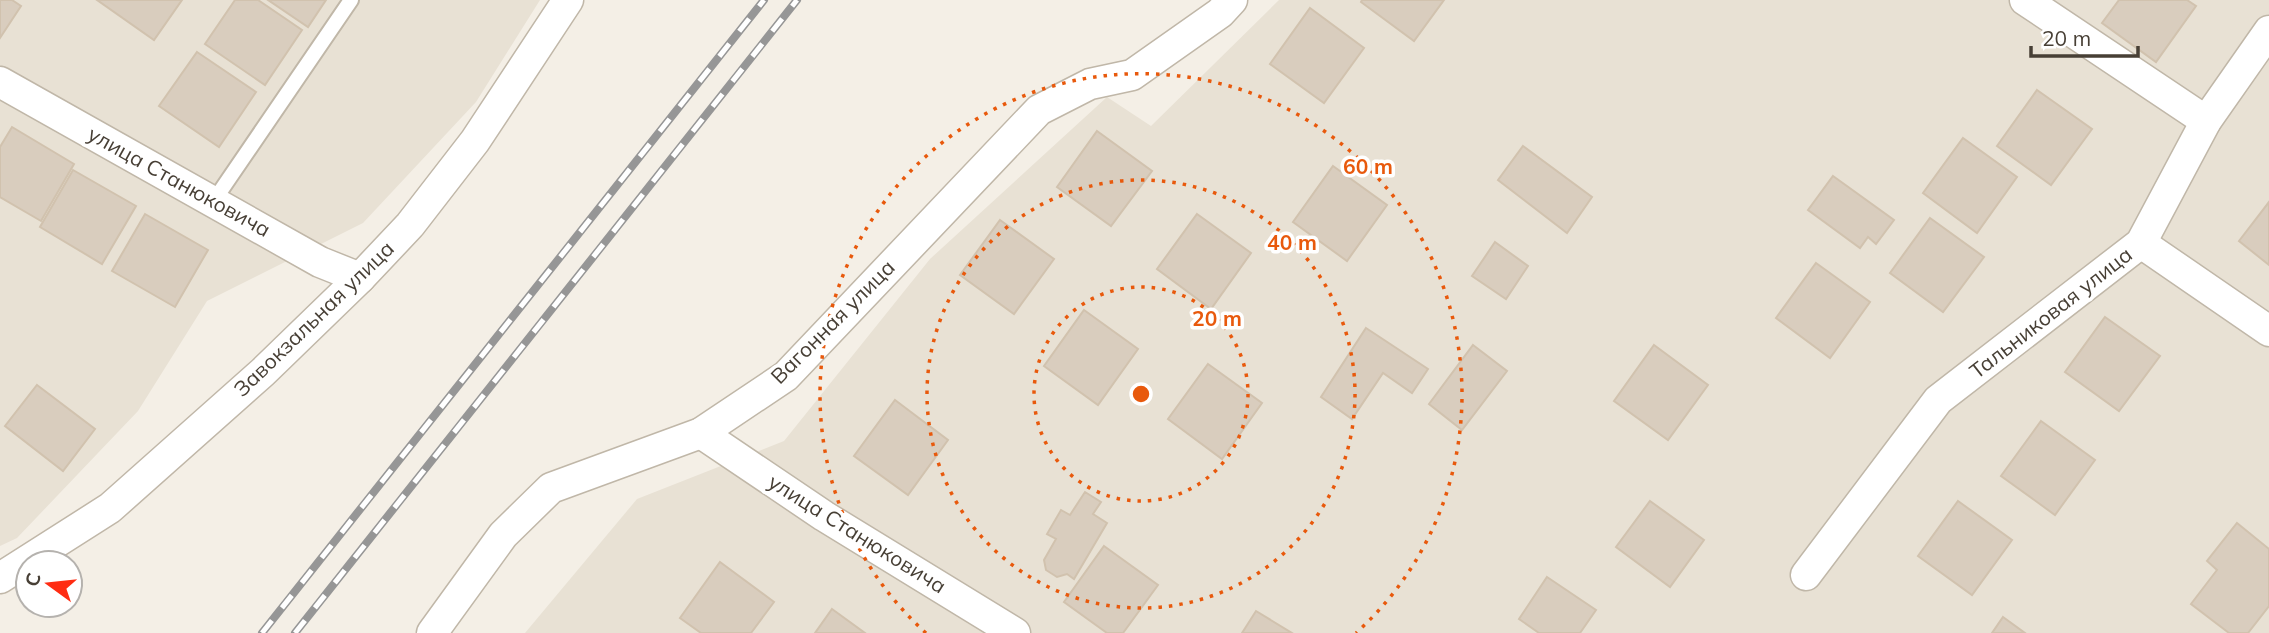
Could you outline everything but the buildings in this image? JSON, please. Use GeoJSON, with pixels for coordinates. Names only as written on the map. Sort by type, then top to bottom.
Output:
{"type":"FeatureCollection","features":[{"type":"Feature","properties":{"kind":"street","name":"Завокзальная улица"},"geometry":{"type":"LineString","coordinates":[[0,579],[110,508],[263,372],[360,278],[410,225],[475,141],[568,0]]}},
{"type":"Feature","properties":{"kind":"street","name":"Вагонная улица"},"geometry":{"type":"LineString","coordinates":[[432,633],[503,536],[551,488],[701,433],[786,376],[1039,110],[1090,84],[1132,75],[1220,13],[1232,0]]}},
{"type":"Feature","properties":{"kind":"street"},"geometry":{"type":"LineString","coordinates":[[2025,0],[2206,121]]}},
{"type":"Feature","properties":{"kind":"street","name":"Тальниковая улица"},"geometry":{"type":"LineString","coordinates":[[1806,575],[1938,400],[2141,243],[2206,121],[2269,32]]}},
{"type":"Feature","properties":{"kind":"street","name":"улица Станюковича"},"geometry":{"type":"LineString","coordinates":[[0,82],[320,262],[360,278]]}},
{"type":"Feature","properties":{"kind":"street"},"geometry":{"type":"LineString","coordinates":[[2141,243],[2269,331]]}},
{"type":"Feature","properties":{"kind":"street","name":"улица Станюковича"},"geometry":{"type":"LineString","coordinates":[[701,433],[824,516],[1016,633]]}},
{"type":"Feature","properties":{"kind":"lane"},"geometry":{"type":"LineString","coordinates":[[213,202],[351,0]]}},
{"type":"Feature","properties":{"kind":"shaded area"},"geometry":{"type":"Polygon","coordinates":[[[0,0],[540,0],[476,102],[363,223],[207,301],[138,411],[17,538],[0,546],[0,0]]]}},
{"type":"Feature","properties":{"kind":"shaded area"},"geometry":{"type":"Polygon","coordinates":[[[1279,0],[2269,0],[2269,633],[525,633],[637,499],[784,441],[930,259],[1107,97],[1151,126],[1279,0]]]}},
{"type":"Feature","properties":{"kind":"railway"},"geometry":{"type":"LineString","coordinates":[[262,633],[764,0]]}},
{"type":"Feature","properties":{"kind":"railway"},"geometry":{"type":"LineString","coordinates":[[295,633],[797,0]]}}]}
